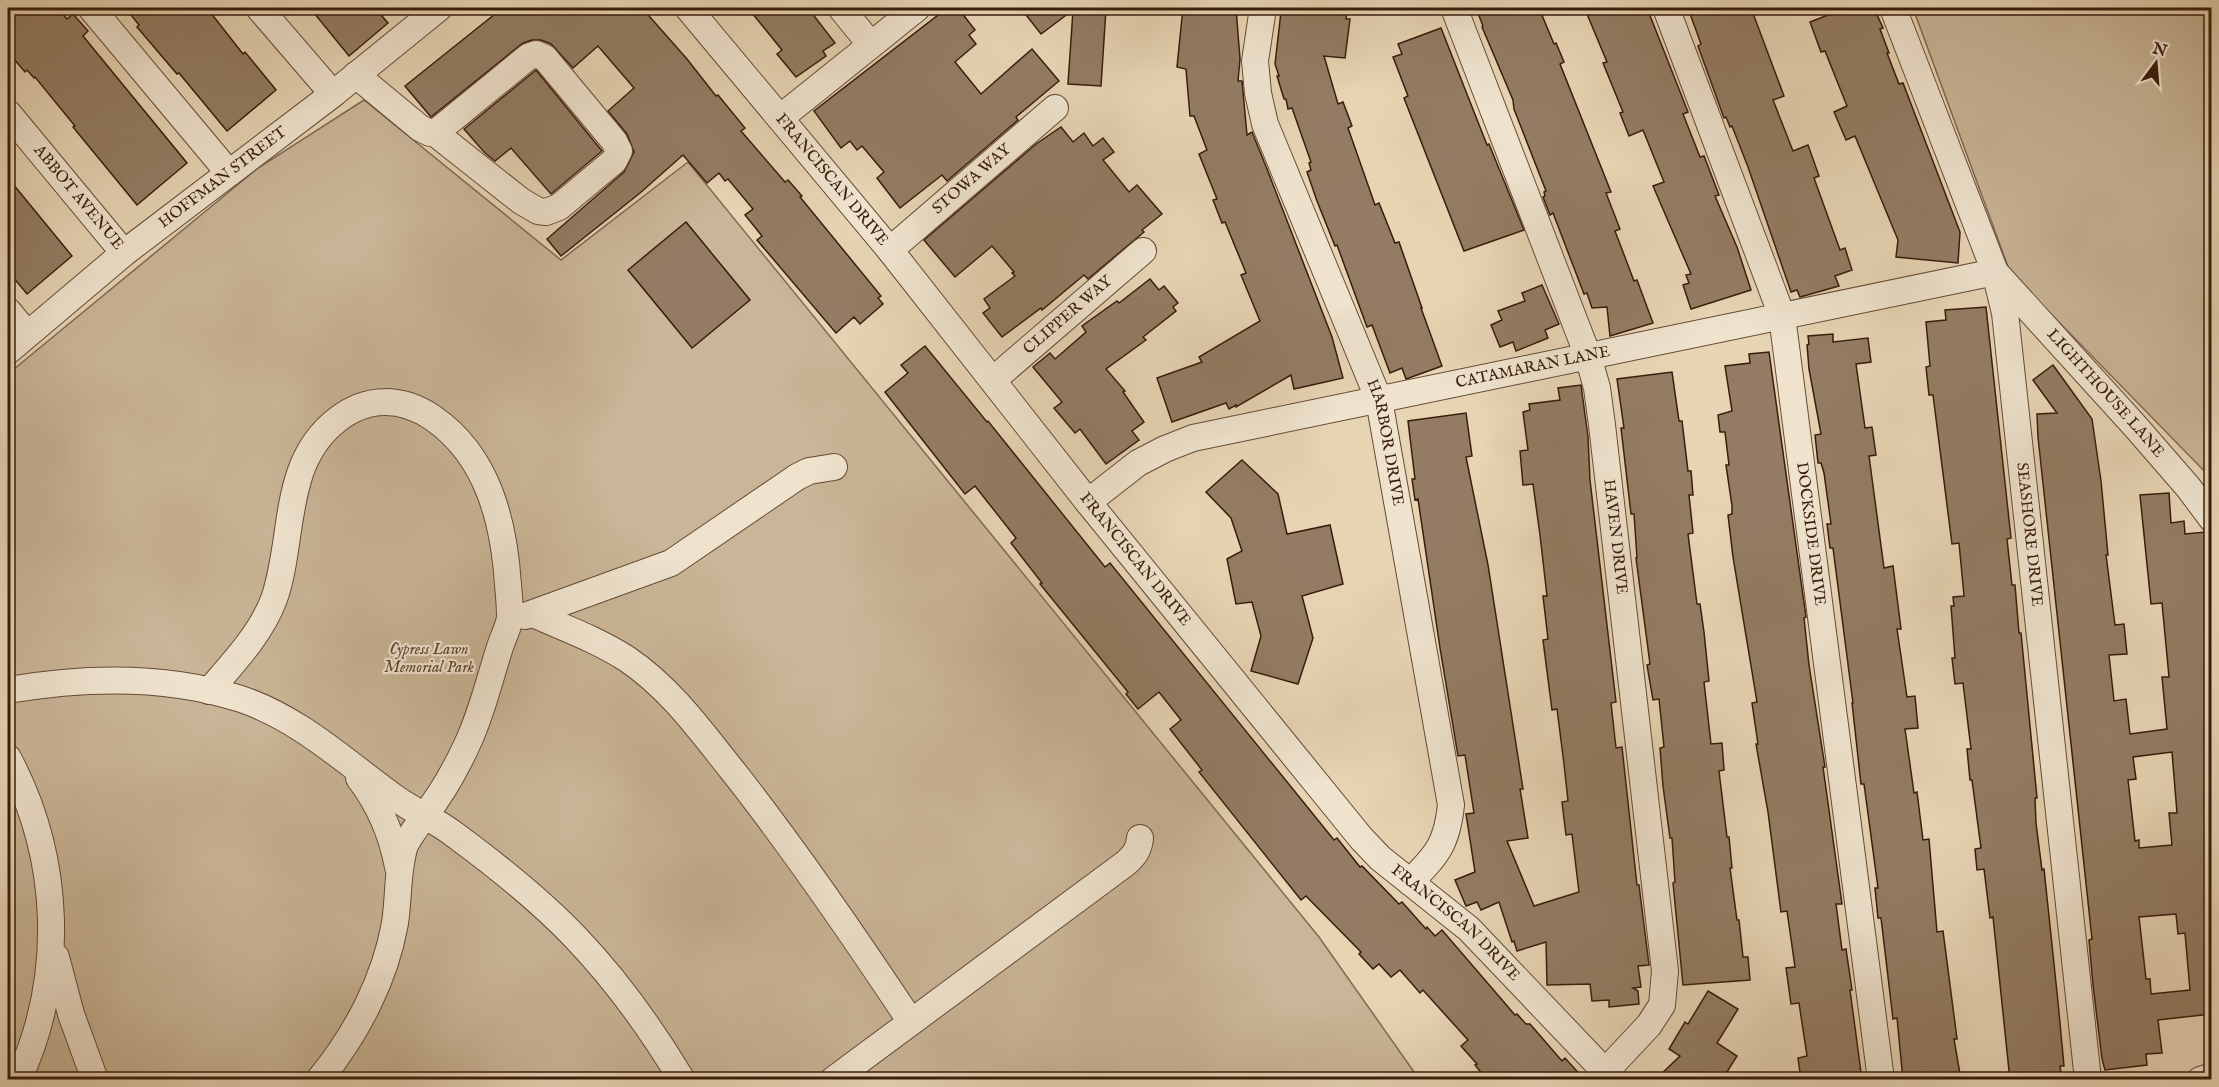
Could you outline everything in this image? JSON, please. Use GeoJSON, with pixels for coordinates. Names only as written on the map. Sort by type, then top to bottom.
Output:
{"type":"FeatureCollection","features":[{"type":"Feature","properties":{"kind":"street"},"geometry":{"type":"LineString","coordinates":[[91,8],[229,173]]}},
{"type":"Feature","properties":{"kind":"street"},"geometry":{"type":"LineString","coordinates":[[260,8],[333,94]]}},
{"type":"Feature","properties":{"kind":"street","name":"HOFFMAN STREET"},"geometry":{"type":"LineString","coordinates":[[8,351],[124,253],[333,94],[439,8]]}},
{"type":"Feature","properties":{"kind":"street","name":"FRANCISCAN DRIVE"},"geometry":{"type":"LineString","coordinates":[[688,8],[890,250],[1088,502],[1361,838],[1380,858],[1469,929],[1610,1075]]}},
{"type":"Feature","properties":{"kind":"street"},"geometry":{"type":"LineString","coordinates":[[841,8],[870,45]]}},
{"type":"Feature","properties":{"kind":"street"},"geometry":{"type":"LineString","coordinates":[[780,118],[917,8]]}},
{"type":"Feature","properties":{"kind":"street","name":"HARBOR DRIVE"},"geometry":{"type":"LineString","coordinates":[[1263,8],[1255,61],[1257,93],[1265,124],[1379,400],[1451,805],[1448,829],[1436,856],[1410,882]]}},
{"type":"Feature","properties":{"kind":"street","name":"HAVEN DRIVE"},"geometry":{"type":"LineString","coordinates":[[1454,8],[1588,357],[1597,388],[1665,971],[1662,1005],[1610,1075]]}},
{"type":"Feature","properties":{"kind":"street","name":"DOCKSIDE DRIVE"},"geometry":{"type":"LineString","coordinates":[[1666,8],[1782,316],[1881,1080]]}},
{"type":"Feature","properties":{"kind":"street","name":"SEASHORE DRIVE"},"geometry":{"type":"LineString","coordinates":[[1893,8],[1995,272],[2004,313],[2088,1080]]}},
{"type":"Feature","properties":{"kind":"street"},"geometry":{"type":"LineString","coordinates":[[356,75],[420,128],[435,133],[521,201],[538,211],[546,212],[559,207],[614,161],[619,151],[614,141],[545,58],[536,54],[528,57],[435,133]]}},
{"type":"Feature","properties":{"kind":"street","name":"STOWA WAY"},"geometry":{"type":"LineString","coordinates":[[890,250],[1054,108]]}},
{"type":"Feature","properties":{"kind":"street","name":"ABBOT AVENUE"},"geometry":{"type":"LineString","coordinates":[[8,113],[124,253]]}},
{"type":"Feature","properties":{"kind":"street","name":"CLIPPER WAY"},"geometry":{"type":"LineString","coordinates":[[993,380],[1143,251]]}},
{"type":"Feature","properties":{"kind":"street","name":"CATAMARAN LANE"},"geometry":{"type":"LineString","coordinates":[[1088,502],[1138,464],[1165,449],[1193,438],[1995,272]]}},
{"type":"Feature","properties":{"kind":"street","name":"LIGHTHOUSE LANE"},"geometry":{"type":"LineString","coordinates":[[1995,272],[2135,426],[2188,487],[2211,519]]}},
{"type":"Feature","properties":{"kind":"street"},"geometry":{"type":"LineString","coordinates":[[8,311],[27,334]]}},
{"type":"Feature","properties":{"kind":"street"},"geometry":{"type":"LineString","coordinates":[[209,691],[257,631],[273,600],[283,563],[297,481],[309,452],[323,433],[337,419],[355,408],[378,401],[408,404],[436,420],[460,444],[483,476],[498,515],[521,617],[456,768],[405,845],[399,873],[395,924],[379,978],[350,1035],[319,1080]]}},
{"type":"Feature","properties":{"kind":"street"},"geometry":{"type":"LineString","coordinates":[[521,617],[665,566],[797,477],[815,470],[834,467]]}},
{"type":"Feature","properties":{"kind":"street"},"geometry":{"type":"LineString","coordinates":[[521,617],[605,646],[650,676],[682,707],[806,867],[910,1022]]}},
{"type":"Feature","properties":{"kind":"street"},"geometry":{"type":"LineString","coordinates":[[8,690],[79,683],[133,681],[165,683],[242,700],[299,726],[395,797],[457,836],[531,896],[576,938],[635,1011],[682,1080]]}},
{"type":"Feature","properties":{"kind":"street"},"geometry":{"type":"LineString","coordinates":[[341,755],[364,784],[384,820],[391,837],[399,873]]}},
{"type":"Feature","properties":{"kind":"street"},"geometry":{"type":"LineString","coordinates":[[8,758],[27,798],[41,840],[49,884],[51,926],[50,960],[41,1013],[32,1047],[18,1080]]}},
{"type":"Feature","properties":{"kind":"street"},"geometry":{"type":"LineString","coordinates":[[833,1080],[1126,863],[1134,856],[1139,847],[1140,838]]}},
{"type":"Feature","properties":{"kind":"street"},"geometry":{"type":"LineString","coordinates":[[51,926],[56,960],[65,995],[95,1080]]}},
{"type":"Feature","properties":{"kind":"street"},"geometry":{"type":"LineString","coordinates":[[2200,1080],[2211,1076]]}},
{"type":"Feature","properties":{"kind":"green space"},"geometry":{"type":"Polygon","coordinates":[[[1913,8],[2211,8],[2211,478],[2010,272],[1913,8]]]}},
{"type":"Feature","properties":{"kind":"green space","name":"Cypress Lawn Memorial Park"},"geometry":{"type":"Polygon","coordinates":[[[364,100],[561,260],[688,162],[1319,937],[1419,1079],[8,1080],[8,374],[258,168],[364,100]]]}},
{"type":"Feature","properties":{"kind":"building"},"geometry":{"type":"Polygon","coordinates":[[[8,8],[57,8],[67,19],[73,14],[88,31],[83,36],[187,163],[137,205],[35,77],[27,70],[25,72],[8,52],[8,8]]]}},
{"type":"Feature","properties":{"kind":"building"},"geometry":{"type":"Polygon","coordinates":[[[141,8],[207,8],[243,54],[245,52],[276,90],[227,131],[137,27],[139,25],[131,15],[141,8]]]}},
{"type":"Feature","properties":{"kind":"building"},"geometry":{"type":"Polygon","coordinates":[[[310,8],[375,8],[388,23],[349,56],[310,8]]]}},
{"type":"Feature","properties":{"kind":"building"},"geometry":{"type":"Polygon","coordinates":[[[512,8],[642,8],[745,128],[741,131],[785,182],[788,180],[802,196],[800,197],[881,296],[878,298],[883,304],[860,324],[854,317],[836,333],[757,240],[762,236],[745,215],[753,209],[728,179],[725,181],[719,173],[707,183],[683,155],[640,193],[561,256],[547,239],[624,172],[634,152],[627,134],[608,111],[634,88],[598,46],[573,68],[551,44],[541,40],[523,43],[431,117],[405,86],[500,10],[504,15],[512,8]]]}},
{"type":"Feature","properties":{"kind":"building"},"geometry":{"type":"Polygon","coordinates":[[[748,8],[808,8],[835,43],[823,51],[826,56],[796,77],[777,54],[782,50],[748,8]]]}},
{"type":"Feature","properties":{"kind":"building"},"geometry":{"type":"Polygon","coordinates":[[[933,8],[958,8],[975,30],[969,35],[976,44],[955,62],[981,94],[1032,49],[1059,81],[947,181],[942,175],[900,208],[877,178],[884,172],[862,146],[857,150],[850,141],[841,148],[814,111],[938,15],[933,8]]]}},
{"type":"Feature","properties":{"kind":"building"},"geometry":{"type":"Polygon","coordinates":[[[1036,8],[1106,9],[1101,86],[1068,84],[1073,10],[1041,34],[1026,15],[1036,8]]]}},
{"type":"Feature","properties":{"kind":"building"},"geometry":{"type":"Polygon","coordinates":[[[1183,8],[1236,8],[1240,59],[1238,81],[1242,81],[1247,135],[1252,132],[1267,169],[1332,337],[1343,378],[1294,389],[1291,375],[1236,407],[1236,405],[1229,409],[1226,403],[1172,422],[1157,378],[1202,362],[1199,357],[1260,321],[1241,275],[1246,273],[1225,222],[1222,223],[1213,200],[1217,199],[1199,154],[1207,150],[1194,116],[1190,116],[1186,69],[1177,67],[1183,8]]]}},
{"type":"Feature","properties":{"kind":"building"},"geometry":{"type":"Polygon","coordinates":[[[1290,8],[1347,11],[1346,19],[1350,19],[1345,58],[1324,56],[1338,104],[1343,102],[1352,126],[1348,128],[1375,205],[1379,203],[1395,243],[1399,242],[1442,366],[1406,379],[1402,368],[1390,373],[1372,325],[1367,327],[1337,245],[1335,246],[1317,201],[1307,172],[1311,170],[1309,163],[1311,162],[1292,108],[1288,109],[1277,76],[1279,76],[1275,64],[1281,12],[1290,13],[1290,8]]]}},
{"type":"Feature","properties":{"kind":"building"},"geometry":{"type":"Polygon","coordinates":[[[1476,8],[1539,8],[1564,62],[1560,64],[1611,192],[1606,193],[1620,229],[1615,231],[1653,323],[1610,336],[1607,307],[1592,308],[1587,293],[1584,294],[1553,213],[1550,215],[1543,197],[1546,191],[1476,8]]]}},
{"type":"Feature","properties":{"kind":"building"},"geometry":{"type":"Polygon","coordinates":[[[1603,8],[1647,8],[1688,112],[1683,114],[1700,157],[1704,156],[1719,195],[1715,196],[1737,247],[1751,290],[1691,309],[1683,285],[1689,283],[1686,275],[1691,274],[1653,186],[1664,182],[1643,130],[1629,136],[1620,113],[1623,112],[1603,63],[1607,62],[1587,14],[1603,8]]]}},
{"type":"Feature","properties":{"kind":"building"},"geometry":{"type":"Polygon","coordinates":[[[1688,8],[1751,8],[1784,96],[1773,100],[1793,151],[1808,145],[1819,176],[1814,178],[1840,250],[1845,248],[1852,270],[1835,276],[1839,286],[1800,297],[1797,290],[1791,292],[1748,167],[1732,126],[1730,127],[1726,117],[1724,118],[1698,46],[1701,44],[1688,8]]]}},
{"type":"Feature","properties":{"kind":"building"},"geometry":{"type":"Polygon","coordinates":[[[1846,8],[1874,8],[1883,28],[1880,29],[1889,53],[1887,53],[1899,84],[1903,83],[1960,232],[1958,263],[1896,257],[1898,240],[1855,136],[1846,140],[1834,112],[1847,106],[1825,51],[1821,52],[1810,22],[1846,8]]]}},
{"type":"Feature","properties":{"kind":"building"},"geometry":{"type":"Polygon","coordinates":[[[1441,28],[1487,145],[1489,144],[1524,230],[1464,251],[1404,98],[1408,96],[1393,57],[1402,54],[1398,44],[1441,28]]]}},
{"type":"Feature","properties":{"kind":"building"},"geometry":{"type":"Polygon","coordinates":[[[536,70],[602,151],[551,194],[511,148],[495,161],[464,129],[536,70]]]}},
{"type":"Feature","properties":{"kind":"building"},"geometry":{"type":"Polygon","coordinates":[[[1061,127],[1073,142],[1084,133],[1093,146],[1103,138],[1114,152],[1103,160],[1129,192],[1137,185],[1162,214],[1088,279],[1084,275],[1042,310],[1041,308],[1002,337],[983,313],[990,308],[984,299],[1015,276],[1012,273],[1014,272],[992,246],[955,277],[924,240],[1036,144],[1061,127]]]}},
{"type":"Feature","properties":{"kind":"building"},"geometry":{"type":"Polygon","coordinates":[[[8,178],[72,256],[27,294],[8,271],[8,178]]]}},
{"type":"Feature","properties":{"kind":"building"},"geometry":{"type":"Polygon","coordinates":[[[686,222],[750,300],[692,348],[628,270],[686,222]]]}},
{"type":"Feature","properties":{"kind":"building"},"geometry":{"type":"Polygon","coordinates":[[[1150,279],[1159,290],[1164,286],[1178,303],[1173,307],[1176,311],[1143,337],[1146,340],[1106,369],[1125,391],[1123,392],[1144,422],[1132,431],[1139,440],[1106,464],[1080,429],[1075,433],[1054,408],[1062,402],[1033,367],[1050,353],[1055,359],[1086,332],[1082,326],[1117,301],[1119,303],[1150,279]]]}},
{"type":"Feature","properties":{"kind":"building"},"geometry":{"type":"Polygon","coordinates":[[[1542,285],[1559,324],[1545,330],[1548,338],[1516,351],[1513,342],[1500,347],[1491,325],[1502,320],[1498,311],[1525,301],[1522,293],[1542,285]]]}},
{"type":"Feature","properties":{"kind":"building"},"geometry":{"type":"Polygon","coordinates":[[[1986,307],[2011,538],[2007,539],[2012,585],[2015,585],[2019,633],[2021,633],[2037,798],[2035,798],[2036,823],[2042,870],[2044,869],[2058,1002],[2064,1066],[2060,1066],[2062,1080],[2010,1080],[1993,917],[1990,918],[1984,869],[1977,870],[1975,849],[1981,848],[1972,780],[1970,780],[1967,749],[1971,749],[1963,683],[1955,684],[1952,658],[1955,658],[1951,606],[1954,606],[1953,597],[1964,596],[1959,543],[1952,544],[1933,395],[1929,395],[1926,367],[1930,366],[1926,322],[1946,320],[1945,310],[1986,307]]]}},
{"type":"Feature","properties":{"kind":"building"},"geometry":{"type":"Polygon","coordinates":[[[1833,334],[1833,342],[1868,338],[1871,362],[1856,364],[1865,428],[1872,427],[1876,455],[1869,456],[1884,568],[1893,566],[1901,629],[1897,629],[1907,697],[1915,696],[1918,728],[1905,729],[1923,840],[1929,839],[1937,932],[1943,931],[1957,1039],[1954,1039],[1961,1080],[1903,1080],[1897,1018],[1893,1019],[1881,918],[1878,918],[1875,888],[1878,888],[1864,784],[1861,784],[1833,548],[1830,548],[1827,524],[1831,524],[1824,473],[1821,463],[1818,463],[1815,435],[1821,434],[1809,369],[1808,336],[1833,334]]]}},
{"type":"Feature","properties":{"kind":"building"},"geometry":{"type":"Polygon","coordinates":[[[925,346],[1105,567],[1110,563],[1334,840],[1337,838],[1360,867],[1362,866],[1399,904],[1402,902],[1426,929],[1427,927],[1435,936],[1442,930],[1515,1015],[1517,1014],[1526,1024],[1530,1024],[1562,1061],[1565,1058],[1585,1080],[1487,1080],[1461,1046],[1468,1040],[1423,990],[1420,993],[1400,970],[1391,977],[1379,964],[1373,969],[1359,954],[1361,952],[1306,896],[1301,900],[1199,772],[1202,770],[1170,729],[1181,720],[1159,692],[1138,709],[1126,694],[1128,692],[1040,584],[1042,583],[1011,543],[1016,538],[975,486],[965,494],[885,392],[908,373],[901,365],[925,346]]]}},
{"type":"Feature","properties":{"kind":"building"},"geometry":{"type":"Polygon","coordinates":[[[1769,352],[1806,617],[1804,618],[1809,665],[1825,767],[1823,767],[1842,904],[1836,904],[1842,950],[1846,949],[1862,1080],[1801,1080],[1798,1058],[1807,1056],[1799,1003],[1791,1004],[1786,968],[1795,967],[1787,911],[1781,912],[1768,812],[1756,744],[1758,744],[1752,703],[1757,702],[1728,515],[1732,514],[1732,506],[1726,465],[1729,465],[1725,432],[1720,432],[1718,415],[1732,411],[1725,366],[1750,363],[1749,354],[1769,352]]]}},
{"type":"Feature","properties":{"kind":"building"},"geometry":{"type":"Polygon","coordinates":[[[2053,365],[2092,419],[2101,481],[2108,555],[2106,555],[2115,625],[2124,624],[2127,654],[2109,655],[2114,701],[2126,699],[2130,734],[2167,729],[2162,677],[2169,677],[2162,603],[2151,604],[2140,495],[2169,493],[2171,523],[2184,521],[2185,534],[2206,532],[2208,556],[2211,556],[2211,1014],[2158,1020],[2162,1053],[2146,1054],[2147,1065],[2105,1070],[2102,1059],[2089,940],[2092,939],[2038,437],[2037,414],[2057,413],[2033,380],[2053,365]],[[2172,752],[2133,757],[2136,779],[2128,780],[2135,841],[2139,840],[2139,848],[2172,845],[2169,813],[2177,813],[2172,752]],[[2176,914],[2139,917],[2146,979],[2150,979],[2151,994],[2190,990],[2185,933],[2178,934],[2176,914]]]}},
{"type":"Feature","properties":{"kind":"building"},"geometry":{"type":"Polygon","coordinates":[[[1672,372],[1679,421],[1682,421],[1688,471],[1691,471],[1693,495],[1689,495],[1693,533],[1688,534],[1697,604],[1700,604],[1704,632],[1709,681],[1704,682],[1711,744],[1722,743],[1724,770],[1719,771],[1727,837],[1729,837],[1732,868],[1730,868],[1743,957],[1748,957],[1750,980],[1683,985],[1673,883],[1675,882],[1672,838],[1670,838],[1663,786],[1660,748],[1664,747],[1659,699],[1653,700],[1647,665],[1650,664],[1617,379],[1672,372]]]}},
{"type":"Feature","properties":{"kind":"building"},"geometry":{"type":"Polygon","coordinates":[[[1581,385],[1616,702],[1611,703],[1616,748],[1622,747],[1637,885],[1639,885],[1649,965],[1638,966],[1641,987],[1633,988],[1638,991],[1639,1004],[1609,1007],[1609,1000],[1592,1001],[1590,984],[1547,985],[1546,942],[1517,951],[1499,902],[1481,910],[1477,902],[1466,906],[1455,880],[1475,872],[1466,814],[1474,813],[1465,755],[1458,756],[1418,499],[1415,500],[1412,479],[1415,479],[1408,421],[1466,413],[1472,456],[1466,457],[1488,565],[1523,789],[1520,789],[1528,838],[1507,841],[1534,906],[1579,892],[1572,834],[1566,835],[1562,802],[1568,801],[1564,764],[1557,709],[1552,710],[1543,640],[1548,639],[1543,596],[1547,596],[1533,484],[1523,485],[1520,451],[1528,450],[1523,412],[1530,410],[1529,404],[1560,400],[1558,388],[1581,385]]]}},
{"type":"Feature","properties":{"kind":"building"},"geometry":{"type":"Polygon","coordinates":[[[1242,460],[1278,494],[1287,534],[1330,525],[1343,584],[1302,596],[1313,638],[1298,684],[1251,671],[1261,636],[1252,602],[1236,604],[1227,559],[1242,551],[1231,518],[1206,492],[1242,460]]]}},
{"type":"Feature","properties":{"kind":"building"},"geometry":{"type":"Polygon","coordinates":[[[1708,991],[1738,1009],[1717,1043],[1737,1056],[1722,1080],[1655,1080],[1680,1056],[1669,1049],[1685,1022],[1688,1024],[1708,991]]]}}]}
